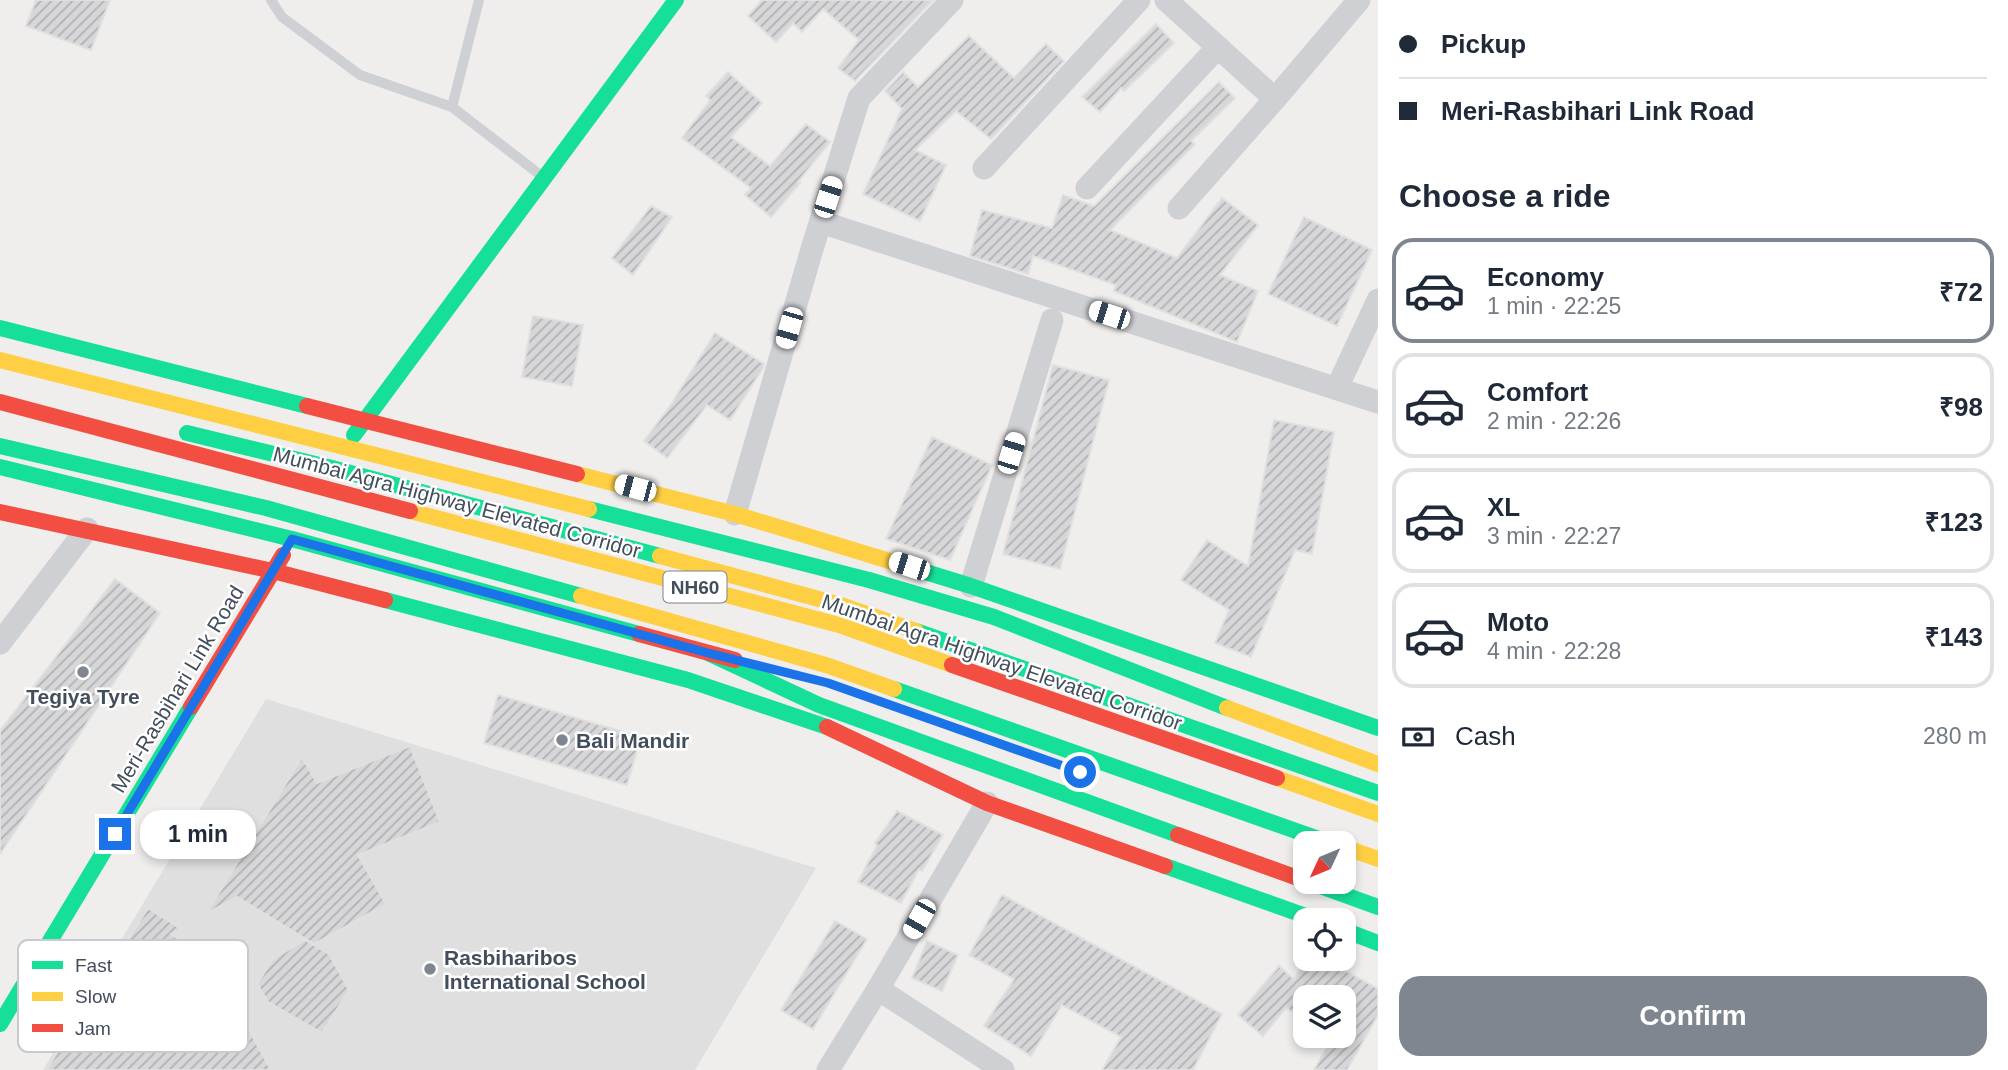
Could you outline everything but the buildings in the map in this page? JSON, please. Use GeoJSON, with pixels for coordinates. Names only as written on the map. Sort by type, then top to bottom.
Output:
{"type":"FeatureCollection","features":[{"type":"Feature","properties":{"kind":"main road","name":"Meri-Rasbihari Link Road"},"geometry":{"type":"LineString","coordinates":[[51,940],[363,420],[676,0]]}},
{"type":"Feature","properties":{"kind":"main road"},"geometry":{"type":"LineString","coordinates":[[0,328],[735,514],[971,586],[1378,728]]}},
{"type":"Feature","properties":{"kind":"main road"},"geometry":{"type":"LineString","coordinates":[[0,360],[869,580],[993,617],[1288,732],[1378,764]]}},
{"type":"Feature","properties":{"kind":"main road"},"geometry":{"type":"LineString","coordinates":[[0,386],[53,400]]}},
{"type":"Feature","properties":{"kind":"main road","name":"Mumbai Agra Highway Elevated Corridor"},"geometry":{"type":"LineString","coordinates":[[0,402],[839,625],[1378,814]]}},
{"type":"Feature","properties":{"kind":"main road"},"geometry":{"type":"LineString","coordinates":[[173,429],[332,468],[841,605],[1378,793]]}},
{"type":"Feature","properties":{"kind":"main road","name":"NH60"},"geometry":{"type":"LineString","coordinates":[[0,446],[266,508],[826,664],[1297,831]]}},
{"type":"Feature","properties":{"kind":"main road"},"geometry":{"type":"LineString","coordinates":[[0,467],[292,539],[788,673]]}},
{"type":"Feature","properties":{"kind":"main road"},"geometry":{"type":"LineString","coordinates":[[0,512],[273,571],[713,689],[815,722],[987,803],[1293,911]]}},
{"type":"Feature","properties":{"kind":"main road"},"geometry":{"type":"LineString","coordinates":[[708,653],[819,705],[1293,876]]}},
{"type":"Feature","properties":{"kind":"main road"},"geometry":{"type":"LineString","coordinates":[[1356,851],[1378,859]]}},
{"type":"Feature","properties":{"kind":"main road"},"geometry":{"type":"LineString","coordinates":[[1344,894],[1378,906]]}},
{"type":"Feature","properties":{"kind":"main road"},"geometry":{"type":"LineString","coordinates":[[1356,935],[1378,943]]}},
{"type":"Feature","properties":{"kind":"main road","name":"Meri-Rasbihari Link Road"},"geometry":{"type":"LineString","coordinates":[[0,1024],[18,994]]}},
{"type":"Feature","properties":{"kind":"street"},"geometry":{"type":"LineString","coordinates":[[735,514],[859,98],[952,0]]}},
{"type":"Feature","properties":{"kind":"street"},"geometry":{"type":"LineString","coordinates":[[984,169],[1139,0]]}},
{"type":"Feature","properties":{"kind":"street"},"geometry":{"type":"LineString","coordinates":[[1166,0],[1275,99]]}},
{"type":"Feature","properties":{"kind":"street"},"geometry":{"type":"LineString","coordinates":[[1179,208],[1359,0]]}},
{"type":"Feature","properties":{"kind":"street"},"geometry":{"type":"LineString","coordinates":[[1087,188],[1218,47]]}},
{"type":"Feature","properties":{"kind":"street"},"geometry":{"type":"LineString","coordinates":[[821,222],[1378,402]]}},
{"type":"Feature","properties":{"kind":"street"},"geometry":{"type":"LineString","coordinates":[[1337,388],[1378,300]]}},
{"type":"Feature","properties":{"kind":"street"},"geometry":{"type":"LineString","coordinates":[[971,586],[1052,320]]}},
{"type":"Feature","properties":{"kind":"street"},"geometry":{"type":"LineString","coordinates":[[0,643],[87,530]]}},
{"type":"Feature","properties":{"kind":"street"},"geometry":{"type":"LineString","coordinates":[[828,1070],[987,803]]}},
{"type":"Feature","properties":{"kind":"street"},"geometry":{"type":"LineString","coordinates":[[878,989],[1003,1070]]}},
{"type":"Feature","properties":{"kind":"lane"},"geometry":{"type":"LineString","coordinates":[[271,0],[282,17],[360,75],[452,107],[544,178]]}},
{"type":"Feature","properties":{"kind":"lane"},"geometry":{"type":"LineString","coordinates":[[452,107],[478,0]]}},
{"type":"Feature","properties":{"kind":"shaded area","name":"Rasbiharibos International School"},"geometry":{"type":"Polygon","coordinates":[[[266,699],[816,868],[695,1070],[43,1070],[54,1052],[248,1052],[248,940],[121,940],[266,699]]]}},
{"type":"Feature","properties":{"kind":"traffic: fast"},"geometry":{"type":"LineString","coordinates":[[354,435],[676,0]]}},
{"type":"Feature","properties":{"kind":"traffic: fast"},"geometry":{"type":"LineString","coordinates":[[0,328],[307,406]]}},
{"type":"Feature","properties":{"kind":"traffic: fast"},"geometry":{"type":"LineString","coordinates":[[187,433],[332,468],[660,556]]}},
{"type":"Feature","properties":{"kind":"traffic: fast"},"geometry":{"type":"LineString","coordinates":[[0,446],[266,508],[581,596]]}},
{"type":"Feature","properties":{"kind":"traffic: fast"},"geometry":{"type":"LineString","coordinates":[[0,467],[292,539],[639,634]]}},
{"type":"Feature","properties":{"kind":"traffic: fast"},"geometry":{"type":"LineString","coordinates":[[589,509],[869,580],[994,617],[1227,708]]}},
{"type":"Feature","properties":{"kind":"traffic: fast"},"geometry":{"type":"LineString","coordinates":[[906,566],[971,586],[1378,728]]}},
{"type":"Feature","properties":{"kind":"traffic: fast"},"geometry":{"type":"LineString","coordinates":[[385,600],[688,680],[827,727]]}},
{"type":"Feature","properties":{"kind":"traffic: fast"},"geometry":{"type":"LineString","coordinates":[[916,631],[1378,793]]}},
{"type":"Feature","properties":{"kind":"traffic: fast"},"geometry":{"type":"LineString","coordinates":[[708,653],[819,705],[1178,835]]}},
{"type":"Feature","properties":{"kind":"traffic: fast"},"geometry":{"type":"LineString","coordinates":[[894,689],[1296,831]]}},
{"type":"Feature","properties":{"kind":"traffic: fast"},"geometry":{"type":"LineString","coordinates":[[51,940],[191,707]]}},
{"type":"Feature","properties":{"kind":"traffic: fast"},"geometry":{"type":"LineString","coordinates":[[1165,866],[1293,911]]}},
{"type":"Feature","properties":{"kind":"traffic: fast"},"geometry":{"type":"LineString","coordinates":[[1342,894],[1378,907]]}},
{"type":"Feature","properties":{"kind":"traffic: fast"},"geometry":{"type":"LineString","coordinates":[[1356,935],[1378,943]]}},
{"type":"Feature","properties":{"kind":"traffic: fast"},"geometry":{"type":"LineString","coordinates":[[0,1024],[18,994]]}},
{"type":"Feature","properties":{"kind":"traffic: slow"},"geometry":{"type":"LineString","coordinates":[[0,360],[589,509]]}},
{"type":"Feature","properties":{"kind":"traffic: slow"},"geometry":{"type":"LineString","coordinates":[[577,474],[735,514],[906,566]]}},
{"type":"Feature","properties":{"kind":"traffic: slow"},"geometry":{"type":"LineString","coordinates":[[410,511],[839,625],[952,665]]}},
{"type":"Feature","properties":{"kind":"traffic: slow"},"geometry":{"type":"LineString","coordinates":[[660,556],[841,605],[916,631]]}},
{"type":"Feature","properties":{"kind":"traffic: slow"},"geometry":{"type":"LineString","coordinates":[[581,596],[826,665],[894,689]]}},
{"type":"Feature","properties":{"kind":"traffic: slow"},"geometry":{"type":"LineString","coordinates":[[1227,708],[1378,764]]}},
{"type":"Feature","properties":{"kind":"traffic: slow"},"geometry":{"type":"LineString","coordinates":[[1277,778],[1378,814]]}},
{"type":"Feature","properties":{"kind":"traffic: slow"},"geometry":{"type":"LineString","coordinates":[[1356,851],[1378,859]]}},
{"type":"Feature","properties":{"kind":"traffic: jam"},"geometry":{"type":"LineString","coordinates":[[0,402],[410,511]]}},
{"type":"Feature","properties":{"kind":"traffic: jam"},"geometry":{"type":"LineString","coordinates":[[307,406],[577,474]]}},
{"type":"Feature","properties":{"kind":"traffic: jam"},"geometry":{"type":"LineString","coordinates":[[0,512],[273,571],[385,600]]}},
{"type":"Feature","properties":{"kind":"traffic: jam"},"geometry":{"type":"LineString","coordinates":[[191,707],[283,555]]}},
{"type":"Feature","properties":{"kind":"traffic: jam"},"geometry":{"type":"LineString","coordinates":[[639,634],[735,660]]}},
{"type":"Feature","properties":{"kind":"traffic: jam"},"geometry":{"type":"LineString","coordinates":[[952,665],[1277,778]]}},
{"type":"Feature","properties":{"kind":"traffic: jam"},"geometry":{"type":"LineString","coordinates":[[827,727],[987,803],[1165,866]]}},
{"type":"Feature","properties":{"kind":"traffic: jam"},"geometry":{"type":"LineString","coordinates":[[1178,835],[1293,876]]}},
{"type":"Feature","properties":{"kind":"place","name":"Tegiya Tyre"},"geometry":{"type":"Point","coordinates":[83,672]}},
{"type":"Feature","properties":{"kind":"place","name":"Bali Mandir"},"geometry":{"type":"Point","coordinates":[562,740]}},
{"type":"Feature","properties":{"kind":"place","name":"Rasbiharibos International School"},"geometry":{"type":"Point","coordinates":[430,969]}},
{"type":"Feature","properties":{"kind":"route"},"geometry":{"type":"LineString","coordinates":[[115,834],[292,539],[708,653],[828,683],[1080,772]]}}]}
